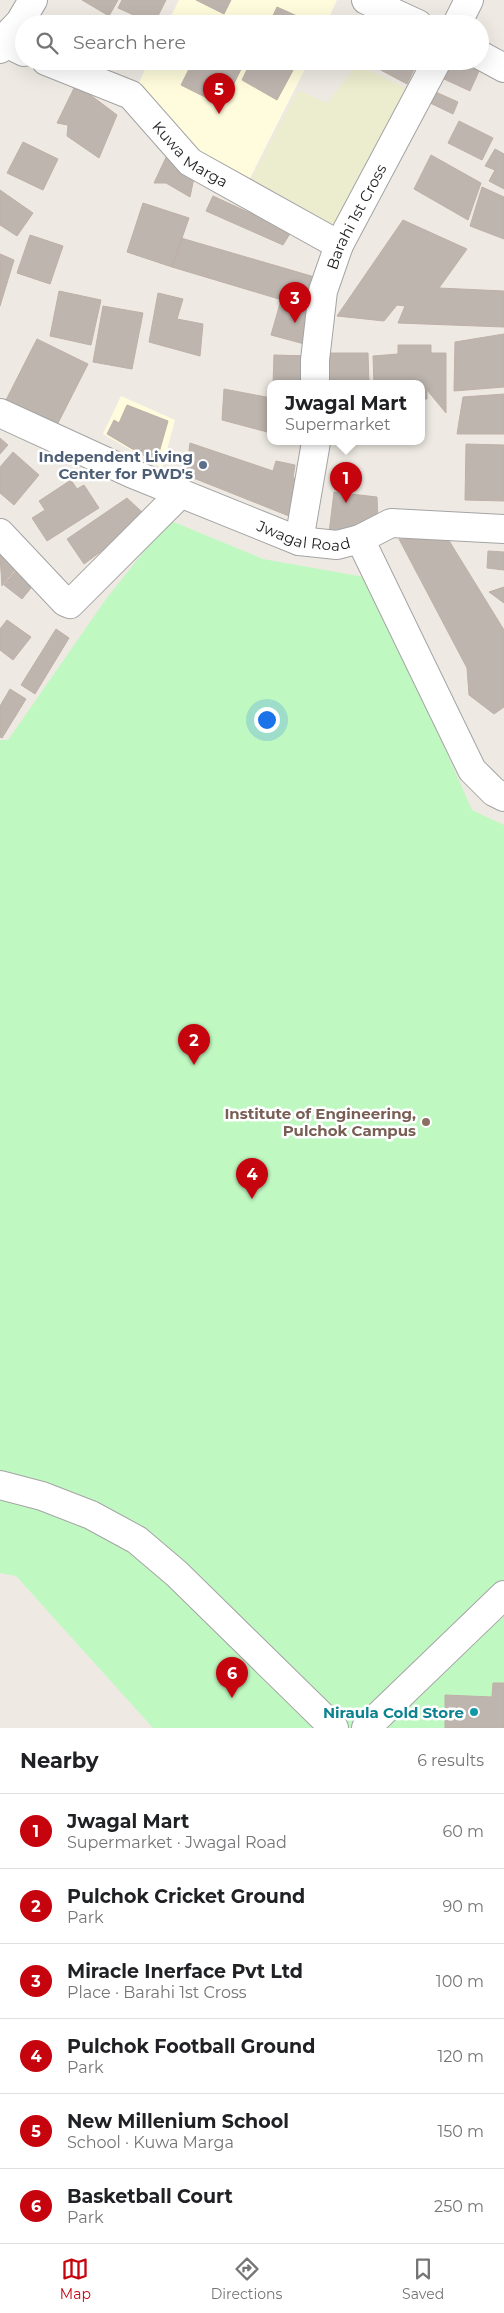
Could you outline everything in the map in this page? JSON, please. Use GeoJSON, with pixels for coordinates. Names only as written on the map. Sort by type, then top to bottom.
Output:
{"type":"FeatureCollection","features":[{"type":"Feature","properties":{"kind":"street"},"geometry":{"type":"LineString","coordinates":[[24,15],[33,0]]}},
{"type":"Feature","properties":{"kind":"street"},"geometry":{"type":"LineString","coordinates":[[366,0],[398,15]]}},
{"type":"Feature","properties":{"kind":"street"},"geometry":{"type":"LineString","coordinates":[[462,15],[469,0]]}},
{"type":"Feature","properties":{"kind":"street"},"geometry":{"type":"LineString","coordinates":[[6,46],[15,31]]}},
{"type":"Feature","properties":{"kind":"street"},"geometry":{"type":"LineString","coordinates":[[489,60],[504,68]]}},
{"type":"Feature","properties":{"kind":"street","name":"Kuwa Marga"},"geometry":{"type":"LineString","coordinates":[[68,70],[131,95],[190,162],[339,245]]}},
{"type":"Feature","properties":{"kind":"street","name":"Barahi 1st Cross"},"geometry":{"type":"LineString","coordinates":[[316,380],[316,360],[323,291],[339,245],[432,70]]}},
{"type":"Feature","properties":{"kind":"street","name":"Jwagal Road"},"geometry":{"type":"LineString","coordinates":[[0,413],[181,493],[299,541],[337,545],[360,539],[472,770],[494,792],[504,797]]}},
{"type":"Feature","properties":{"kind":"street"},"geometry":{"type":"LineString","coordinates":[[299,541],[315,445]]}},
{"type":"Feature","properties":{"kind":"street"},"geometry":{"type":"LineString","coordinates":[[0,533],[65,602],[70,604],[181,493]]}},
{"type":"Feature","properties":{"kind":"street"},"geometry":{"type":"LineString","coordinates":[[360,539],[391,523],[504,529]]}},
{"type":"Feature","properties":{"kind":"street"},"geometry":{"type":"LineString","coordinates":[[0,1484],[42,1496],[92,1515],[137,1540],[177,1574],[334,1728]]}},
{"type":"Feature","properties":{"kind":"street"},"geometry":{"type":"LineString","coordinates":[[366,1728],[504,1595]]}},
{"type":"Feature","properties":{"kind":"shaded area"},"geometry":{"type":"Polygon","coordinates":[[[179,0],[337,0],[330,15],[172,15],[179,0]]]}},
{"type":"Feature","properties":{"kind":"shaded area"},"geometry":{"type":"Polygon","coordinates":[[[145,70],[304,70],[248,182],[172,141],[138,85],[145,70]]]}},
{"type":"Feature","properties":{"kind":"shaded area"},"geometry":{"type":"Polygon","coordinates":[[[121,396],[175,420],[162,468],[103,434],[121,396]]]}},
{"type":"Feature","properties":{"kind":"green space"},"geometry":{"type":"Polygon","coordinates":[[[353,70],[368,70],[414,92],[341,233],[246,189],[298,90],[327,103],[353,70]]]}},
{"type":"Feature","properties":{"kind":"green space"},"geometry":{"type":"Polygon","coordinates":[[[169,520],[263,559],[370,578],[472,810],[504,825],[504,1728],[153,1728],[16,1576],[0,1573],[0,740],[8,740],[106,599],[169,520]]]}},
{"type":"Feature","properties":{"kind":"building"},"geometry":{"type":"Polygon","coordinates":[[[82,0],[118,0],[110,15],[82,0]]]}},
{"type":"Feature","properties":{"kind":"building"},"geometry":{"type":"Polygon","coordinates":[[[122,0],[166,0],[158,15],[134,15],[118,8],[122,0]]]}},
{"type":"Feature","properties":{"kind":"building"},"geometry":{"type":"Polygon","coordinates":[[[196,0],[231,0],[224,14],[196,0]]]}},
{"type":"Feature","properties":{"kind":"building"},"geometry":{"type":"Polygon","coordinates":[[[277,7],[295,15],[273,15],[277,7]]]}},
{"type":"Feature","properties":{"kind":"building"},"geometry":{"type":"Polygon","coordinates":[[[188,70],[241,70],[223,106],[181,85],[188,70]]]}},
{"type":"Feature","properties":{"kind":"building"},"geometry":{"type":"Polygon","coordinates":[[[247,70],[293,70],[277,100],[242,80],[247,70]]]}},
{"type":"Feature","properties":{"kind":"building"},"geometry":{"type":"Polygon","coordinates":[[[381,70],[414,70],[407,84],[381,70]]]}},
{"type":"Feature","properties":{"kind":"building"},"geometry":{"type":"Polygon","coordinates":[[[448,70],[479,71],[470,91],[444,79],[448,70]]]}},
{"type":"Feature","properties":{"kind":"building"},"geometry":{"type":"Polygon","coordinates":[[[76,84],[117,115],[99,158],[67,136],[68,125],[57,123],[76,84]]]}},
{"type":"Feature","properties":{"kind":"building"},"geometry":{"type":"Polygon","coordinates":[[[429,89],[458,102],[453,114],[424,100],[429,89]]]}},
{"type":"Feature","properties":{"kind":"building"},"geometry":{"type":"Polygon","coordinates":[[[459,121],[493,138],[482,160],[448,143],[459,121]]]}},
{"type":"Feature","properties":{"kind":"building"},"geometry":{"type":"Polygon","coordinates":[[[23,142],[58,159],[43,190],[7,173],[23,142]]]}},
{"type":"Feature","properties":{"kind":"building"},"geometry":{"type":"Polygon","coordinates":[[[495,149],[504,154],[504,189],[489,181],[495,170],[485,166],[495,149]]]}},
{"type":"Feature","properties":{"kind":"building"},"geometry":{"type":"Polygon","coordinates":[[[169,151],[194,178],[190,197],[166,183],[154,183],[169,151]]]}},
{"type":"Feature","properties":{"kind":"building"},"geometry":{"type":"Polygon","coordinates":[[[431,155],[481,183],[468,220],[414,189],[431,155]]]}},
{"type":"Feature","properties":{"kind":"building"},"geometry":{"type":"Polygon","coordinates":[[[482,187],[504,197],[504,239],[470,226],[482,187]]]}},
{"type":"Feature","properties":{"kind":"building"},"geometry":{"type":"Polygon","coordinates":[[[0,190],[33,213],[17,236],[0,225],[0,190]]]}},
{"type":"Feature","properties":{"kind":"building"},"geometry":{"type":"Polygon","coordinates":[[[213,196],[291,232],[283,245],[206,211],[213,196]]]}},
{"type":"Feature","properties":{"kind":"building"},"geometry":{"type":"Polygon","coordinates":[[[143,203],[189,218],[172,267],[127,252],[143,203]]]}},
{"type":"Feature","properties":{"kind":"building"},"geometry":{"type":"Polygon","coordinates":[[[403,220],[467,249],[439,288],[504,291],[504,327],[398,323],[405,306],[397,305],[384,321],[337,316],[403,220]]]}},
{"type":"Feature","properties":{"kind":"building"},"geometry":{"type":"Polygon","coordinates":[[[30,235],[63,246],[50,284],[17,273],[30,235]]]}},
{"type":"Feature","properties":{"kind":"building"},"geometry":{"type":"Polygon","coordinates":[[[181,238],[318,278],[309,308],[172,267],[181,238]]]}},
{"type":"Feature","properties":{"kind":"building"},"geometry":{"type":"Polygon","coordinates":[[[0,254],[14,260],[0,306],[0,254]]]}},
{"type":"Feature","properties":{"kind":"building"},"geometry":{"type":"Polygon","coordinates":[[[59,291],[101,300],[91,345],[50,336],[59,291]]]}},
{"type":"Feature","properties":{"kind":"building"},"geometry":{"type":"Polygon","coordinates":[[[158,293],[183,299],[177,319],[203,324],[200,356],[149,342],[158,293]]]}},
{"type":"Feature","properties":{"kind":"building"},"geometry":{"type":"Polygon","coordinates":[[[281,300],[318,310],[308,345],[271,335],[281,300]]]}},
{"type":"Feature","properties":{"kind":"building"},"geometry":{"type":"Polygon","coordinates":[[[103,306],[143,313],[132,369],[93,362],[103,306]]]}},
{"type":"Feature","properties":{"kind":"building"},"geometry":{"type":"Polygon","coordinates":[[[504,334],[504,387],[454,391],[455,342],[504,334]]]}},
{"type":"Feature","properties":{"kind":"building"},"geometry":{"type":"Polygon","coordinates":[[[37,339],[88,364],[54,431],[3,406],[37,339]]]}},
{"type":"Feature","properties":{"kind":"building"},"geometry":{"type":"Polygon","coordinates":[[[398,345],[431,345],[431,353],[446,353],[446,413],[427,390],[427,399],[425,399],[425,380],[374,380],[373,356],[398,354],[398,345]]]}},
{"type":"Feature","properties":{"kind":"building"},"geometry":{"type":"Polygon","coordinates":[[[328,353],[368,353],[369,380],[328,380],[328,353]]]}},
{"type":"Feature","properties":{"kind":"building"},"geometry":{"type":"Polygon","coordinates":[[[274,355],[310,356],[309,380],[273,380],[274,355]]]}},
{"type":"Feature","properties":{"kind":"building"},"geometry":{"type":"Polygon","coordinates":[[[224,389],[267,397],[267,432],[222,420],[224,389]]]}},
{"type":"Feature","properties":{"kind":"building"},"geometry":{"type":"Polygon","coordinates":[[[504,394],[504,434],[457,434],[463,397],[504,394]]]}},
{"type":"Feature","properties":{"kind":"building"},"geometry":{"type":"Polygon","coordinates":[[[127,405],[168,421],[156,463],[107,434],[114,420],[119,423],[127,405]]]}},
{"type":"Feature","properties":{"kind":"building"},"geometry":{"type":"Polygon","coordinates":[[[0,438],[8,445],[0,454],[0,438]]]}},
{"type":"Feature","properties":{"kind":"building"},"geometry":{"type":"Polygon","coordinates":[[[190,443],[273,471],[276,461],[295,465],[293,478],[305,479],[294,518],[186,475],[190,443]]]}},
{"type":"Feature","properties":{"kind":"building"},"geometry":{"type":"Polygon","coordinates":[[[466,444],[504,445],[504,501],[465,500],[466,444]]]}},
{"type":"Feature","properties":{"kind":"building"},"geometry":{"type":"Polygon","coordinates":[[[13,452],[39,475],[14,505],[0,493],[0,467],[13,452]]]}},
{"type":"Feature","properties":{"kind":"building"},"geometry":{"type":"Polygon","coordinates":[[[71,480],[77,489],[84,485],[99,508],[47,541],[32,518],[45,510],[39,501],[71,480]]]}},
{"type":"Feature","properties":{"kind":"building"},"geometry":{"type":"Polygon","coordinates":[[[334,492],[377,497],[378,520],[329,533],[334,492]]]}},
{"type":"Feature","properties":{"kind":"building"},"geometry":{"type":"Polygon","coordinates":[[[127,498],[142,512],[115,541],[84,564],[67,539],[127,498]]]}},
{"type":"Feature","properties":{"kind":"building"},"geometry":{"type":"Polygon","coordinates":[[[399,539],[448,539],[504,630],[504,707],[494,714],[469,695],[467,668],[399,539]]]}},
{"type":"Feature","properties":{"kind":"building"},"geometry":{"type":"Polygon","coordinates":[[[5,549],[21,562],[2,586],[0,556],[5,549]]]}},
{"type":"Feature","properties":{"kind":"building"},"geometry":{"type":"Polygon","coordinates":[[[488,551],[504,552],[504,570],[487,568],[488,551]]]}},
{"type":"Feature","properties":{"kind":"building"},"geometry":{"type":"Polygon","coordinates":[[[22,563],[40,577],[22,599],[4,585],[22,563]]]}},
{"type":"Feature","properties":{"kind":"building"},"geometry":{"type":"Polygon","coordinates":[[[504,587],[504,603],[489,592],[504,587]]]}},
{"type":"Feature","properties":{"kind":"building"},"geometry":{"type":"Polygon","coordinates":[[[7,620],[31,637],[13,660],[0,650],[0,629],[7,620]]]}},
{"type":"Feature","properties":{"kind":"building"},"geometry":{"type":"Polygon","coordinates":[[[56,629],[69,638],[35,694],[21,685],[56,629]]]}},
{"type":"Feature","properties":{"kind":"building"},"geometry":{"type":"Polygon","coordinates":[[[10,689],[26,699],[2,738],[0,737],[0,706],[10,689]]]}},
{"type":"Feature","properties":{"kind":"building","name":"Niraula Cold Store"},"geometry":{"type":"Polygon","coordinates":[[[493,1683],[504,1683],[504,1728],[445,1728],[445,1695],[492,1697],[493,1683]]]}},
{"type":"Feature","properties":{"kind":"place","name":"New Millenium School"},"geometry":{"type":"Point","coordinates":[219,114]}},
{"type":"Feature","properties":{"kind":"place","name":"Miracle Inerface Pvt Ltd"},"geometry":{"type":"Point","coordinates":[295,323]}},
{"type":"Feature","properties":{"kind":"place","name":"Independent Living Center for PWD's"},"geometry":{"type":"Point","coordinates":[203,465]}},
{"type":"Feature","properties":{"kind":"place","name":"Jwagal Mart"},"geometry":{"type":"Point","coordinates":[346,503]}},
{"type":"Feature","properties":{"kind":"place","name":"Pulchok Cricket Ground"},"geometry":{"type":"Point","coordinates":[194,1065]}},
{"type":"Feature","properties":{"kind":"place","name":"Institute of Engineering, Pulchok Campus"},"geometry":{"type":"Point","coordinates":[426,1122]}},
{"type":"Feature","properties":{"kind":"place","name":"Pulchok Football Ground"},"geometry":{"type":"Point","coordinates":[252,1199]}},
{"type":"Feature","properties":{"kind":"place","name":"Basketball Court"},"geometry":{"type":"Point","coordinates":[232,1698]}},
{"type":"Feature","properties":{"kind":"place","name":"Niraula Cold Store"},"geometry":{"type":"Point","coordinates":[474,1712]}}]}
